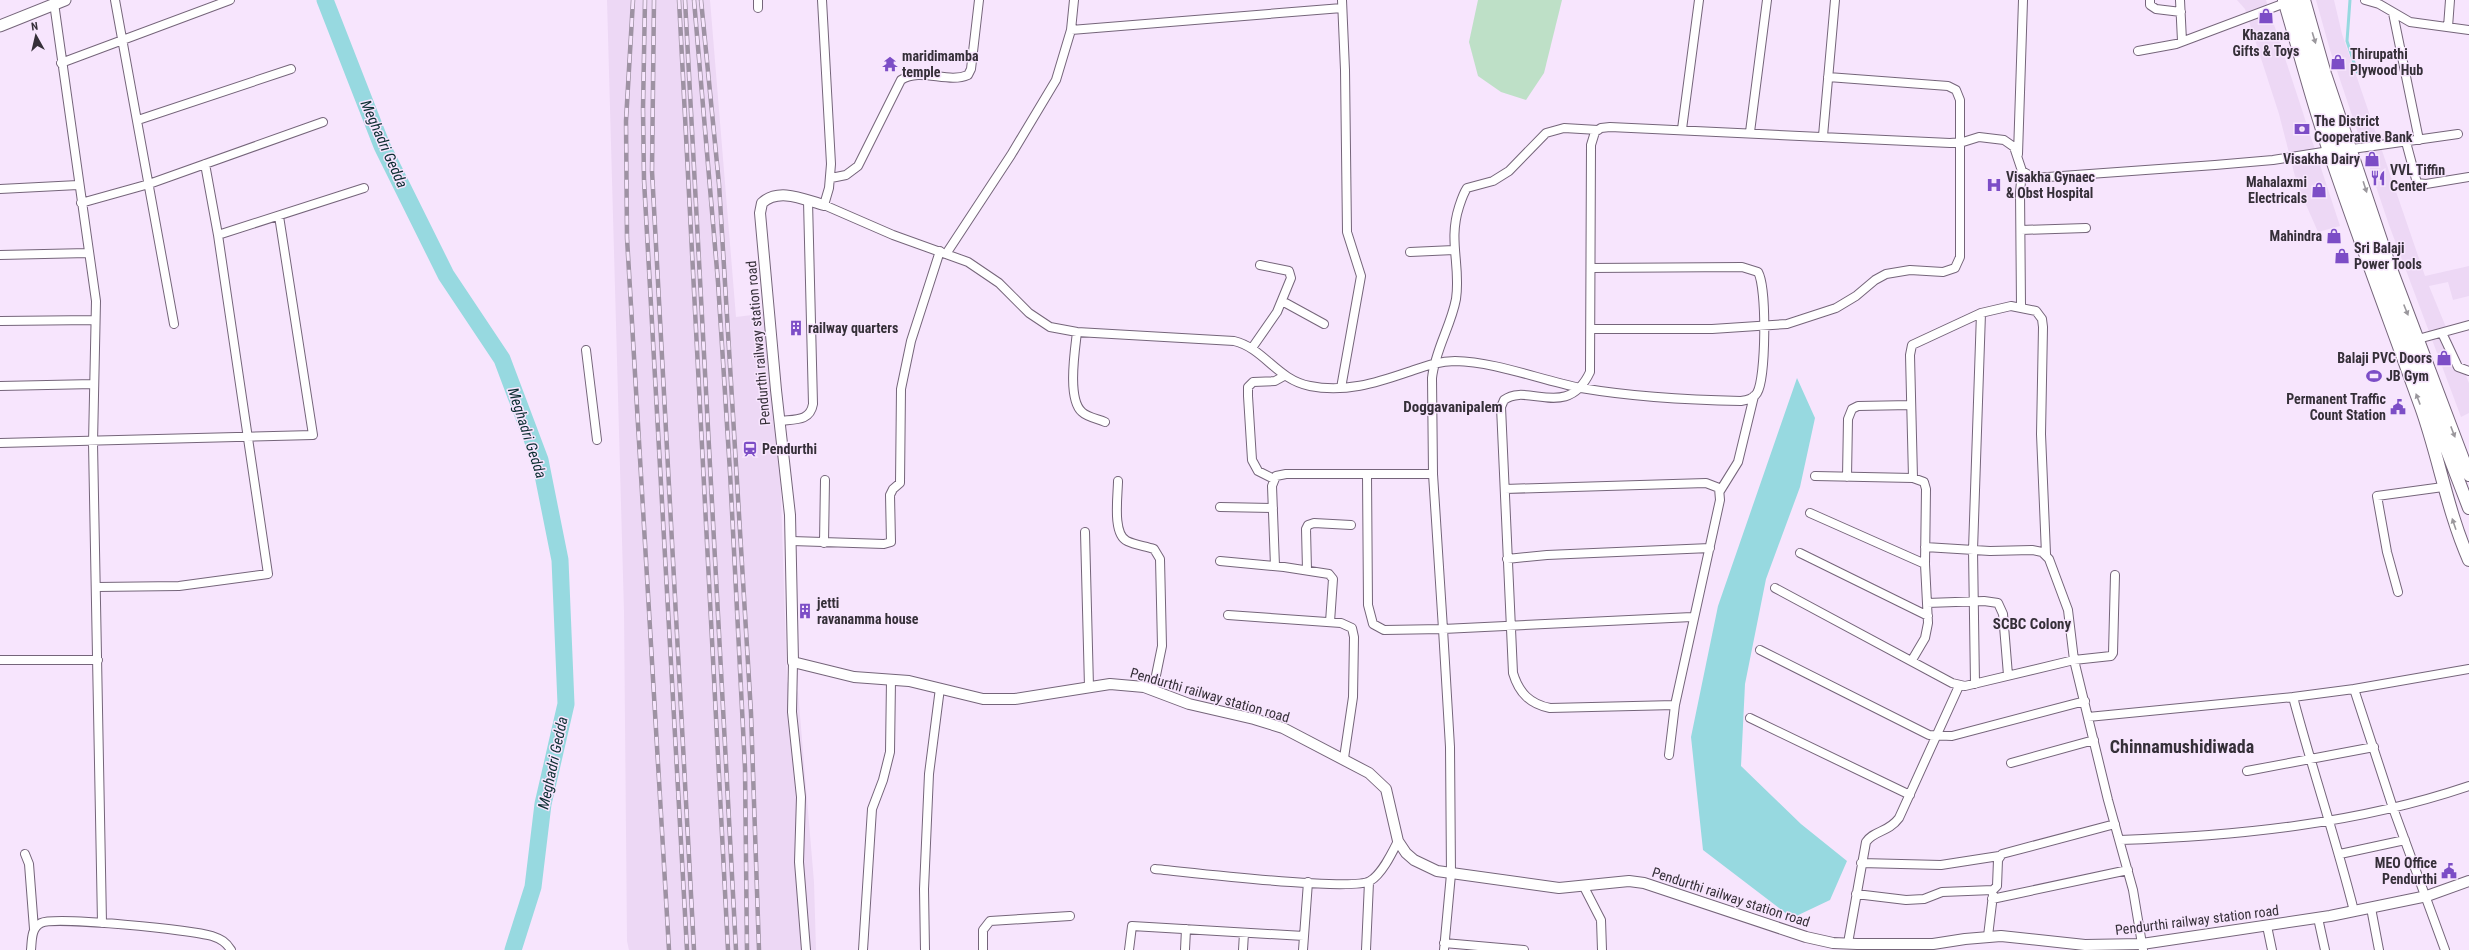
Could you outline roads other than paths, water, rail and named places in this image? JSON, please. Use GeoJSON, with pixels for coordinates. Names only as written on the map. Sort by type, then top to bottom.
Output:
{"type":"FeatureCollection","features":[{"type":"Feature","properties":{"kind":"main road"},"geometry":{"type":"LineString","coordinates":[[2304,0],[2326,74],[2388,261],[2469,475]]}},
{"type":"Feature","properties":{"kind":"main road"},"geometry":{"type":"LineString","coordinates":[[2287,1],[2329,151],[2384,309],[2422,409],[2443,487],[2458,535],[2469,560]]}},
{"type":"Feature","properties":{"kind":"main road"},"geometry":{"type":"LineString","coordinates":[[2287,1],[2312,70],[2354,196],[2469,508]]}},
{"type":"Feature","properties":{"kind":"main road"},"geometry":{"type":"LineString","coordinates":[[0,26],[60,2]]}},
{"type":"Feature","properties":{"kind":"street"},"geometry":{"type":"LineString","coordinates":[[115,0],[124,38],[174,324]]}},
{"type":"Feature","properties":{"kind":"street"},"geometry":{"type":"LineString","coordinates":[[61,63],[124,38],[230,0]]}},
{"type":"Feature","properties":{"kind":"street"},"geometry":{"type":"LineString","coordinates":[[822,0],[831,178],[824,205],[893,235],[943,252],[978,268],[999,283],[1044,325],[1060,330],[1077,332],[1220,339],[1243,343],[1252,348],[1284,376],[1310,386],[1341,388],[1372,384],[1434,364],[1468,362],[1580,387],[1627,395],[1741,401],[1754,396]]}},
{"type":"Feature","properties":{"kind":"street"},"geometry":{"type":"LineString","coordinates":[[831,178],[846,176],[858,166],[901,80],[916,75],[954,77],[968,75],[971,69],[979,0]]}},
{"type":"Feature","properties":{"kind":"street"},"geometry":{"type":"LineString","coordinates":[[792,541],[884,544],[891,541],[890,496],[893,489],[900,483],[901,394],[911,342],[943,252],[1042,107],[1060,72],[1071,30],[1074,0]]}},
{"type":"Feature","properties":{"kind":"street"},"geometry":{"type":"LineString","coordinates":[[1682,129],[1699,0]]}},
{"type":"Feature","properties":{"kind":"street"},"geometry":{"type":"LineString","coordinates":[[1750,132],[1767,0]]}},
{"type":"Feature","properties":{"kind":"street"},"geometry":{"type":"LineString","coordinates":[[1823,136],[1835,0]]}},
{"type":"Feature","properties":{"kind":"street"},"geometry":{"type":"LineString","coordinates":[[2021,306],[2022,171],[2018,155],[2023,0]]}},
{"type":"Feature","properties":{"kind":"street"},"geometry":{"type":"LineString","coordinates":[[2150,0],[2150,5],[2156,9],[2181,12]]}},
{"type":"Feature","properties":{"kind":"street"},"geometry":{"type":"LineString","coordinates":[[2180,0],[2182,41]]}},
{"type":"Feature","properties":{"kind":"street"},"geometry":{"type":"LineString","coordinates":[[2366,0],[2379,2],[2393,13],[2414,23],[2469,30]]}},
{"type":"Feature","properties":{"kind":"street"},"geometry":{"type":"LineString","coordinates":[[2448,27],[2450,0]]}},
{"type":"Feature","properties":{"kind":"street"},"geometry":{"type":"LineString","coordinates":[[2138,51],[2160,48],[2182,41],[2287,1]]}},
{"type":"Feature","properties":{"kind":"street"},"geometry":{"type":"LineString","coordinates":[[60,2],[61,63],[96,301],[93,443],[98,660],[97,740],[102,923]]}},
{"type":"Feature","properties":{"kind":"street"},"geometry":{"type":"LineString","coordinates":[[1071,30],[1342,4],[1345,70],[1347,232],[1362,276],[1341,388]]}},
{"type":"Feature","properties":{"kind":"street"},"geometry":{"type":"LineString","coordinates":[[2393,13],[2419,140]]}},
{"type":"Feature","properties":{"kind":"street"},"geometry":{"type":"LineString","coordinates":[[138,120],[291,69]]}},
{"type":"Feature","properties":{"kind":"street"},"geometry":{"type":"LineString","coordinates":[[1592,329],[1764,326],[1801,321],[1836,308],[1856,296],[1875,280],[1894,272],[1910,270],[1943,272],[1955,268],[1960,257],[1958,143],[1960,100],[1958,94],[1952,87],[1828,76]]}},
{"type":"Feature","properties":{"kind":"street"},"geometry":{"type":"LineString","coordinates":[[81,203],[149,184],[323,122]]}},
{"type":"Feature","properties":{"kind":"street"},"geometry":{"type":"LineString","coordinates":[[1524,950],[1444,947],[1451,874],[1450,747],[1433,474],[1432,394],[1434,364],[1456,300],[1457,277],[1454,250],[1454,223],[1468,188],[1493,181],[1509,172],[1546,133],[1564,128],[1598,130],[1610,127],[1682,129],[1958,143],[1974,137],[1996,138],[2010,144],[2018,155]]}},
{"type":"Feature","properties":{"kind":"street"},"geometry":{"type":"LineString","coordinates":[[1598,130],[1593,135],[1591,145],[1592,329],[1590,372],[1580,387],[1563,396],[1518,396],[1504,400],[1500,414],[1505,489],[1512,660],[1516,682],[1526,698],[1539,705],[1550,708],[1675,705]]}},
{"type":"Feature","properties":{"kind":"street"},"geometry":{"type":"LineString","coordinates":[[2352,149],[2458,134]]}},
{"type":"Feature","properties":{"kind":"street"},"geometry":{"type":"LineString","coordinates":[[2406,142],[2417,183],[2426,184],[2469,177]]}},
{"type":"Feature","properties":{"kind":"street"},"geometry":{"type":"LineString","coordinates":[[2022,171],[2030,177],[2039,178],[2265,160],[2329,151]]}},
{"type":"Feature","properties":{"kind":"street"},"geometry":{"type":"LineString","coordinates":[[97,587],[179,586],[268,574],[218,235],[205,164]]}},
{"type":"Feature","properties":{"kind":"street"},"geometry":{"type":"LineString","coordinates":[[0,189],[78,186]]}},
{"type":"Feature","properties":{"kind":"street"},"geometry":{"type":"LineString","coordinates":[[218,235],[364,188]]}},
{"type":"Feature","properties":{"kind":"street","name":"Pendurthi railway station road"},"geometry":{"type":"LineString","coordinates":[[824,205],[783,195],[775,196],[762,203],[760,213],[779,421],[792,541],[793,662],[854,677],[891,680],[940,688],[970,697],[996,700],[1119,684],[1153,690],[1189,704],[1269,723],[1344,758],[1369,772],[1386,789],[1398,841],[1414,860],[1437,871],[1534,886],[1584,887],[1622,882],[1644,883],[1832,947],[1848,943],[1933,944],[1988,936],[2085,945],[2143,947],[2371,908],[2427,896],[2469,881]]}},
{"type":"Feature","properties":{"kind":"street"},"geometry":{"type":"LineString","coordinates":[[779,421],[806,417],[810,414],[814,404],[808,201]]}},
{"type":"Feature","properties":{"kind":"street"},"geometry":{"type":"LineString","coordinates":[[0,443],[93,443],[314,436],[279,216]]}},
{"type":"Feature","properties":{"kind":"street"},"geometry":{"type":"LineString","coordinates":[[2021,230],[2086,228]]}},
{"type":"Feature","properties":{"kind":"street"},"geometry":{"type":"LineString","coordinates":[[1410,252],[1454,250]]}},
{"type":"Feature","properties":{"kind":"street"},"geometry":{"type":"LineString","coordinates":[[0,256],[88,253]]}},
{"type":"Feature","properties":{"kind":"street"},"geometry":{"type":"LineString","coordinates":[[1252,348],[1267,329],[1282,301],[1290,284],[1291,274],[1284,270],[1260,265]]}},
{"type":"Feature","properties":{"kind":"street"},"geometry":{"type":"LineString","coordinates":[[1591,268],[1742,267],[1754,269],[1758,272],[1763,284],[1764,326],[1759,388],[1754,396],[1738,462],[1720,491],[1710,548],[1692,617],[1675,705],[1669,755]]}},
{"type":"Feature","properties":{"kind":"street"},"geometry":{"type":"LineString","coordinates":[[1282,301],[1324,324]]}},
{"type":"Feature","properties":{"kind":"street"},"geometry":{"type":"LineString","coordinates":[[1913,478],[1910,355],[1912,345],[1981,312],[1997,308],[2021,306],[2040,314],[2043,327],[2041,434],[2046,554],[2068,610],[2074,660],[2128,870],[2143,947]]}},
{"type":"Feature","properties":{"kind":"street"},"geometry":{"type":"LineString","coordinates":[[1975,684],[1973,550],[1981,312]]}},
{"type":"Feature","properties":{"kind":"street"},"geometry":{"type":"LineString","coordinates":[[0,321],[95,320]]}},
{"type":"Feature","properties":{"kind":"street"},"geometry":{"type":"LineString","coordinates":[[2418,339],[2469,325]]}},
{"type":"Feature","properties":{"kind":"street"},"geometry":{"type":"LineString","coordinates":[[1077,332],[1073,377],[1077,405],[1084,414],[1105,422]]}},
{"type":"Feature","properties":{"kind":"street"},"geometry":{"type":"LineString","coordinates":[[2442,333],[2458,367],[2469,371]]}},
{"type":"Feature","properties":{"kind":"street"},"geometry":{"type":"LineString","coordinates":[[586,350],[597,440]]}},
{"type":"Feature","properties":{"kind":"street"},"geometry":{"type":"LineString","coordinates":[[1274,479],[1258,471],[1252,460],[1248,392],[1253,382],[1275,381],[1284,376]]}},
{"type":"Feature","properties":{"kind":"street"},"geometry":{"type":"LineString","coordinates":[[0,386],[94,384]]}},
{"type":"Feature","properties":{"kind":"street"},"geometry":{"type":"LineString","coordinates":[[1847,477],[1848,419],[1852,408],[1858,406],[1911,405]]}},
{"type":"Feature","properties":{"kind":"street"},"geometry":{"type":"LineString","coordinates":[[1275,566],[1272,486],[1274,479],[1280,474],[1433,474]]}},
{"type":"Feature","properties":{"kind":"street"},"geometry":{"type":"LineString","coordinates":[[1367,475],[1368,605],[1372,624],[1377,628],[1384,630],[1443,629],[1692,617]]}},
{"type":"Feature","properties":{"kind":"street"},"geometry":{"type":"LineString","coordinates":[[1815,476],[1913,478],[1922,481],[1925,486],[1925,564],[1928,616],[1925,638],[1912,660]]}},
{"type":"Feature","properties":{"kind":"street"},"geometry":{"type":"LineString","coordinates":[[824,543],[825,480]]}},
{"type":"Feature","properties":{"kind":"street"},"geometry":{"type":"LineString","coordinates":[[1118,481],[1117,523],[1119,533],[1126,541],[1157,550],[1160,559],[1162,646],[1153,690]]}},
{"type":"Feature","properties":{"kind":"street"},"geometry":{"type":"LineString","coordinates":[[1505,489],[1706,483],[1716,486],[1720,491]]}},
{"type":"Feature","properties":{"kind":"street"},"geometry":{"type":"LineString","coordinates":[[2398,592],[2387,552],[2377,496],[2443,487]]}},
{"type":"Feature","properties":{"kind":"street"},"geometry":{"type":"LineString","coordinates":[[1220,507],[1273,508]]}},
{"type":"Feature","properties":{"kind":"street"},"geometry":{"type":"LineString","coordinates":[[1810,513],[1925,564]]}},
{"type":"Feature","properties":{"kind":"street"},"geometry":{"type":"LineString","coordinates":[[1307,570],[1306,529],[1308,525],[1314,523],[1351,525]]}},
{"type":"Feature","properties":{"kind":"street"},"geometry":{"type":"LineString","coordinates":[[1085,532],[1089,687]]}},
{"type":"Feature","properties":{"kind":"street"},"geometry":{"type":"LineString","coordinates":[[1925,547],[1973,550],[2032,550],[2046,554]]}},
{"type":"Feature","properties":{"kind":"street"},"geometry":{"type":"LineString","coordinates":[[1507,559],[1547,555],[1710,548]]}},
{"type":"Feature","properties":{"kind":"street"},"geometry":{"type":"LineString","coordinates":[[1800,553],[1928,616]]}},
{"type":"Feature","properties":{"kind":"street"},"geometry":{"type":"LineString","coordinates":[[1220,561],[1327,573],[1332,576],[1330,622]]}},
{"type":"Feature","properties":{"kind":"street"},"geometry":{"type":"LineString","coordinates":[[1775,588],[1959,686],[1975,684],[2074,660],[2109,657],[2112,654],[2115,575]]}},
{"type":"Feature","properties":{"kind":"street"},"geometry":{"type":"LineString","coordinates":[[1927,603],[1973,601],[1993,601],[1998,603],[2002,609],[2008,675]]}},
{"type":"Feature","properties":{"kind":"street"},"geometry":{"type":"LineString","coordinates":[[1228,615],[1346,624],[1354,632],[1353,697],[1344,758]]}},
{"type":"Feature","properties":{"kind":"street"},"geometry":{"type":"LineString","coordinates":[[1760,650],[1908,726],[1937,736],[1971,731],[2085,701]]}},
{"type":"Feature","properties":{"kind":"street"},"geometry":{"type":"LineString","coordinates":[[0,660],[98,660]]}},
{"type":"Feature","properties":{"kind":"street"},"geometry":{"type":"LineString","coordinates":[[793,662],[792,712],[801,796],[799,862],[806,950]]}},
{"type":"Feature","properties":{"kind":"street"},"geometry":{"type":"LineString","coordinates":[[2088,717],[2293,697],[2354,689],[2469,669]]}},
{"type":"Feature","properties":{"kind":"street"},"geometry":{"type":"LineString","coordinates":[[864,950],[872,815],[890,752],[891,680]]}},
{"type":"Feature","properties":{"kind":"street"},"geometry":{"type":"LineString","coordinates":[[1848,943],[1864,847],[1869,838],[1890,828],[1899,818],[1959,686]]}},
{"type":"Feature","properties":{"kind":"street"},"geometry":{"type":"LineString","coordinates":[[925,950],[924,882],[929,774],[940,688]]}},
{"type":"Feature","properties":{"kind":"street"},"geometry":{"type":"LineString","coordinates":[[2354,689],[2404,840],[2427,896],[2445,950]]}},
{"type":"Feature","properties":{"kind":"street"},"geometry":{"type":"LineString","coordinates":[[2293,697],[2309,758],[2340,854],[2354,911]]}},
{"type":"Feature","properties":{"kind":"street"},"geometry":{"type":"LineString","coordinates":[[1750,718],[1910,794]]}},
{"type":"Feature","properties":{"kind":"street"},"geometry":{"type":"LineString","coordinates":[[2011,763],[2094,740]]}},
{"type":"Feature","properties":{"kind":"street"},"geometry":{"type":"LineString","coordinates":[[2247,771],[2309,758],[2374,747]]}},
{"type":"Feature","properties":{"kind":"street"},"geometry":{"type":"LineString","coordinates":[[2120,840],[2250,831],[2329,820],[2393,808],[2469,786]]}},
{"type":"Feature","properties":{"kind":"street"},"geometry":{"type":"LineString","coordinates":[[1861,863],[1941,865],[2000,856],[2115,824]]}},
{"type":"Feature","properties":{"kind":"street"},"geometry":{"type":"LineString","coordinates":[[2340,854],[2404,840]]}},
{"type":"Feature","properties":{"kind":"street"},"geometry":{"type":"LineString","coordinates":[[1155,869],[1308,882],[1357,884],[1369,882],[1378,872],[1398,841]]}},
{"type":"Feature","properties":{"kind":"street"},"geometry":{"type":"LineString","coordinates":[[25,854],[29,864],[34,929],[31,950]]}},
{"type":"Feature","properties":{"kind":"street"},"geometry":{"type":"LineString","coordinates":[[1988,936],[1993,890],[1998,883],[2000,856]]}},
{"type":"Feature","properties":{"kind":"street"},"geometry":{"type":"LineString","coordinates":[[1992,899],[2128,870]]}},
{"type":"Feature","properties":{"kind":"street"},"geometry":{"type":"LineString","coordinates":[[1303,950],[1308,882]]}},
{"type":"Feature","properties":{"kind":"street"},"geometry":{"type":"LineString","coordinates":[[1366,950],[1369,882]]}},
{"type":"Feature","properties":{"kind":"street"},"geometry":{"type":"LineString","coordinates":[[1584,887],[1601,920],[1602,950]]}},
{"type":"Feature","properties":{"kind":"street"},"geometry":{"type":"LineString","coordinates":[[1856,894],[1913,900],[1927,898],[1942,892],[1993,890]]}},
{"type":"Feature","properties":{"kind":"street"},"geometry":{"type":"LineString","coordinates":[[2371,908],[2379,950]]}},
{"type":"Feature","properties":{"kind":"street"},"geometry":{"type":"LineString","coordinates":[[983,950],[983,930],[990,921],[1070,916]]}},
{"type":"Feature","properties":{"kind":"street"},"geometry":{"type":"LineString","coordinates":[[2318,918],[2325,950]]}},
{"type":"Feature","properties":{"kind":"street"},"geometry":{"type":"LineString","coordinates":[[34,929],[47,921],[102,923],[199,933],[223,940],[231,950]]}},
{"type":"Feature","properties":{"kind":"street"},"geometry":{"type":"LineString","coordinates":[[1129,950],[1132,926],[1304,936]]}},
{"type":"Feature","properties":{"kind":"street"},"geometry":{"type":"LineString","coordinates":[[2267,926],[2272,950]]}},
{"type":"Feature","properties":{"kind":"street"},"geometry":{"type":"LineString","coordinates":[[1184,950],[1186,929]]}},
{"type":"Feature","properties":{"kind":"street"},"geometry":{"type":"LineString","coordinates":[[1243,950],[1244,933]]}},
{"type":"Feature","properties":{"kind":"waterway","name":"Meghadri Gedda"},"geometry":{"type":"LineString","coordinates":[[325,0],[382,146],[446,275],[502,359],[540,460],[560,560],[566,704],[543,804],[533,887],[513,950]]}},
{"type":"Feature","properties":{"kind":"waterway"},"geometry":{"type":"LineString","coordinates":[[2350,0],[2347,41],[2357,72]]}},
{"type":"Feature","properties":{"kind":"railway"},"geometry":{"type":"LineString","coordinates":[[633,0],[626,121],[627,238],[669,950]]}},
{"type":"Feature","properties":{"kind":"railway"},"geometry":{"type":"LineString","coordinates":[[645,0],[643,109],[644,180],[687,950]]}},
{"type":"Feature","properties":{"kind":"railway"},"geometry":{"type":"LineString","coordinates":[[654,0],[652,171],[694,950]]}},
{"type":"Feature","properties":{"kind":"railway"},"geometry":{"type":"LineString","coordinates":[[679,0],[728,950]]}},
{"type":"Feature","properties":{"kind":"railway"},"geometry":{"type":"LineString","coordinates":[[685,0],[736,950]]}},
{"type":"Feature","properties":{"kind":"railway"},"geometry":{"type":"LineString","coordinates":[[694,0],[718,282],[730,472],[745,768],[747,950]]}},
{"type":"Feature","properties":{"kind":"railway"},"geometry":{"type":"LineString","coordinates":[[701,0],[719,184],[751,713],[759,950]]}},
{"type":"Feature","properties":{"kind":"place","name":"Khazana Gifts & Toys"},"geometry":{"type":"Point","coordinates":[2266,16]}},
{"type":"Feature","properties":{"kind":"place","name":"Thirupathi Plywood Hub"},"geometry":{"type":"Point","coordinates":[2338,62]}},
{"type":"Feature","properties":{"kind":"place","name":"maridimamba temple"},"geometry":{"type":"Point","coordinates":[890,64]}},
{"type":"Feature","properties":{"kind":"place","name":"The District Cooperative Bank"},"geometry":{"type":"Point","coordinates":[2302,129]}},
{"type":"Feature","properties":{"kind":"place","name":"Visakha Dairy"},"geometry":{"type":"Point","coordinates":[2372,159]}},
{"type":"Feature","properties":{"kind":"place","name":"VVL Tiffin Center"},"geometry":{"type":"Point","coordinates":[2378,178]}},
{"type":"Feature","properties":{"kind":"place","name":"Visakha Gynaec & Obst Hospital"},"geometry":{"type":"Point","coordinates":[1994,185]}},
{"type":"Feature","properties":{"kind":"place","name":"Mahalaxmi Electricals"},"geometry":{"type":"Point","coordinates":[2319,190]}},
{"type":"Feature","properties":{"kind":"place","name":"Mahindra"},"geometry":{"type":"Point","coordinates":[2334,236]}},
{"type":"Feature","properties":{"kind":"place","name":"Sri Balaji Power Tools"},"geometry":{"type":"Point","coordinates":[2342,256]}},
{"type":"Feature","properties":{"kind":"place","name":"railway quarters"},"geometry":{"type":"Point","coordinates":[796,328]}},
{"type":"Feature","properties":{"kind":"place","name":"Balaji PVC Doors"},"geometry":{"type":"Point","coordinates":[2444,358]}},
{"type":"Feature","properties":{"kind":"place","name":"JB Gym"},"geometry":{"type":"Point","coordinates":[2374,376]}},
{"type":"Feature","properties":{"kind":"place","name":"Permanent Traffic Count Station"},"geometry":{"type":"Point","coordinates":[2398,407]}},
{"type":"Feature","properties":{"kind":"place","name":"Pendurthi"},"geometry":{"type":"Point","coordinates":[750,449]}},
{"type":"Feature","properties":{"kind":"place","name":"jetti ravanamma house"},"geometry":{"type":"Point","coordinates":[805,611]}},
{"type":"Feature","properties":{"kind":"place","name":"MEO Office Pendurthi"},"geometry":{"type":"Point","coordinates":[2449,871]}},
{"type":"Feature","properties":{"kind":"district","name":"Doggavanipalem"},"geometry":{"type":"Point","coordinates":[1453,407]}},
{"type":"Feature","properties":{"kind":"district","name":"SCBC Colony"},"geometry":{"type":"Point","coordinates":[2032,624]}},
{"type":"Feature","properties":{"kind":"district","name":"Chinnamushidiwada"},"geometry":{"type":"Point","coordinates":[2182,747]}}]}
